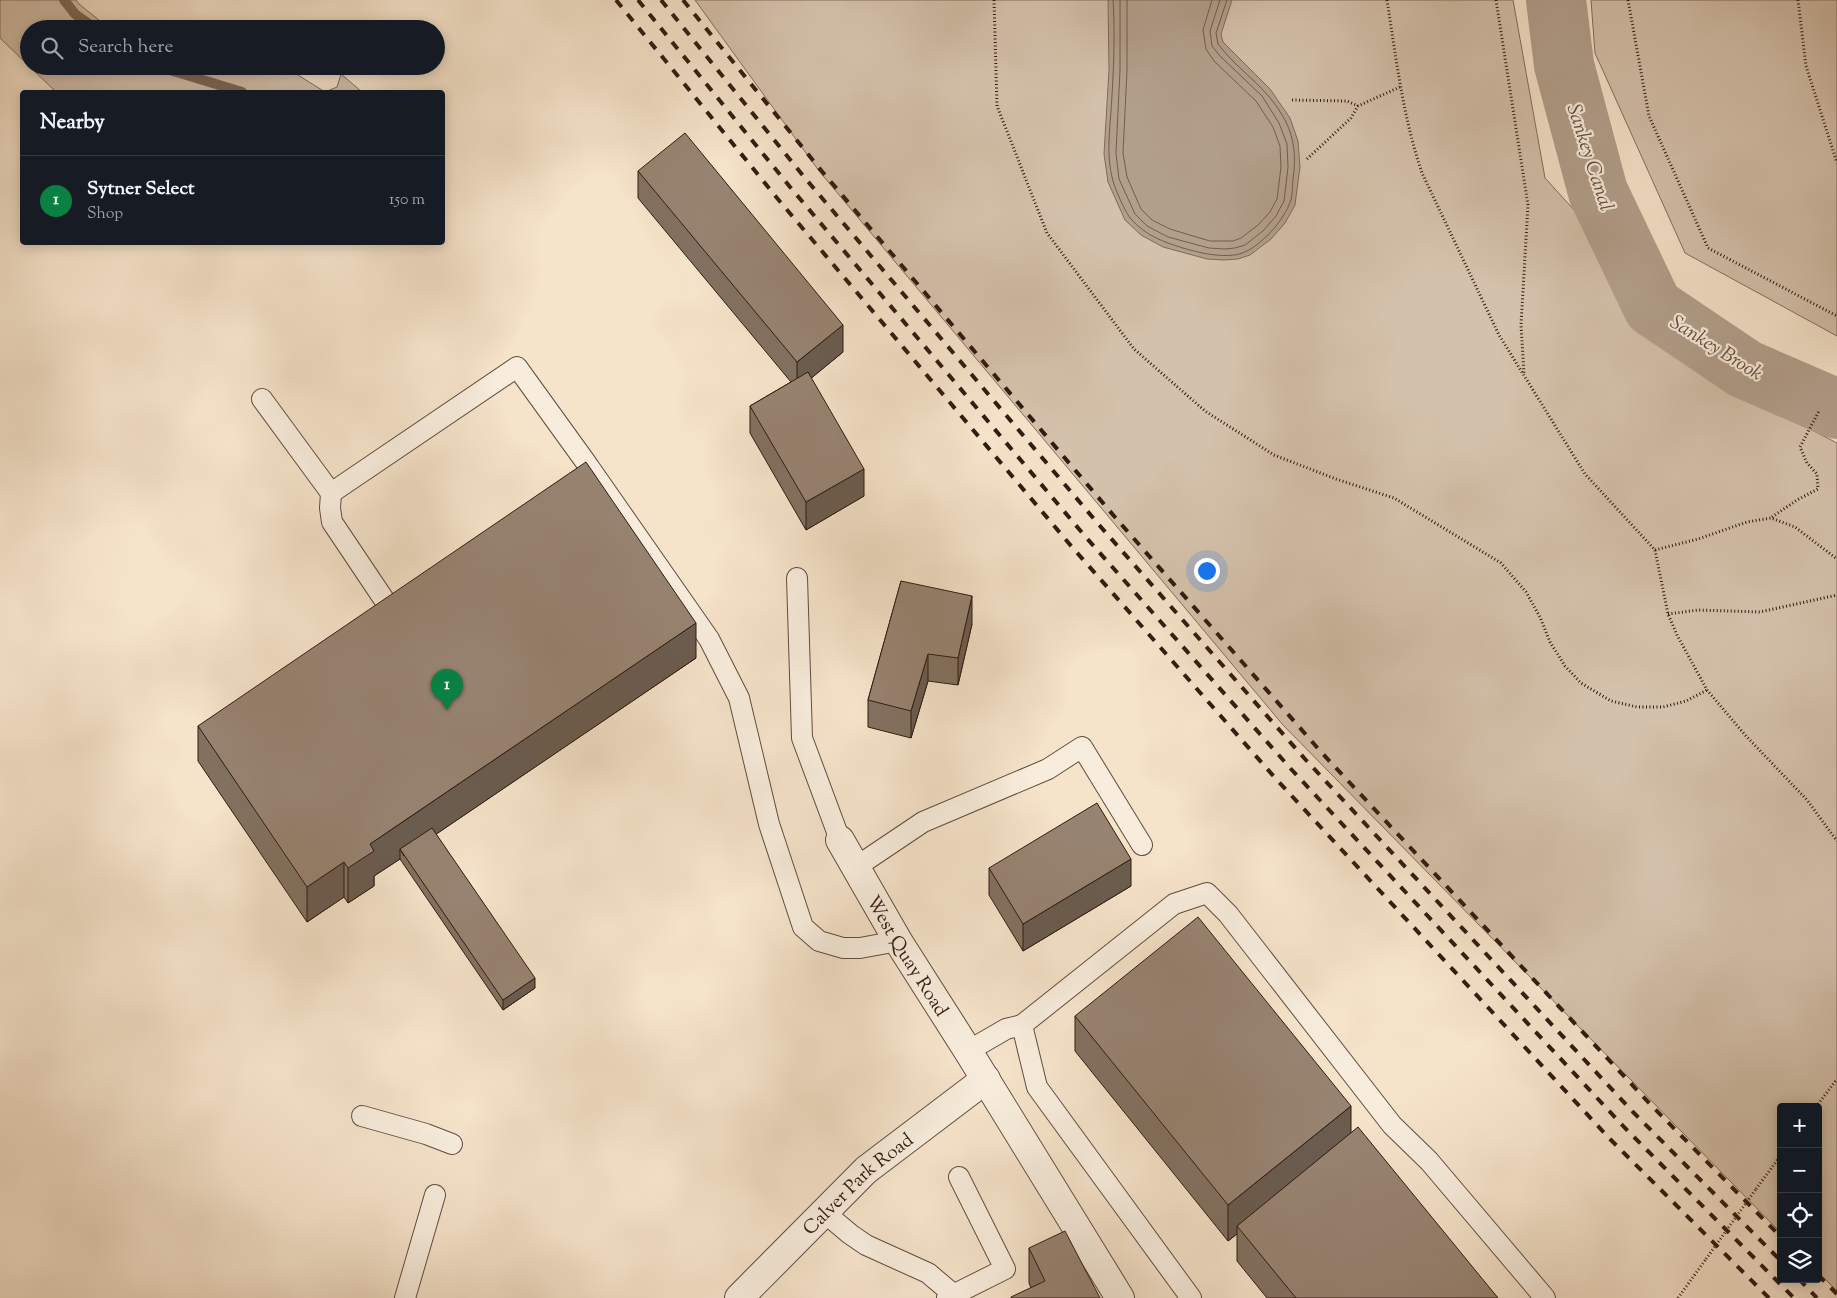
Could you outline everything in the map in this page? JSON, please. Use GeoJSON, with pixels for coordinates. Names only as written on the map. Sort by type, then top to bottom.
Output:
{"type":"FeatureCollection","features":[{"type":"Feature","properties":{"kind":"street","name":"West Quay Road"},"geometry":{"type":"LineString","coordinates":[[840,840],[898,941],[986,1079],[1120,1298]]}},
{"type":"Feature","properties":{"kind":"street","name":"Calver Park Road"},"geometry":{"type":"LineString","coordinates":[[740,1298],[866,1170],[986,1079]]}},
{"type":"Feature","properties":{"kind":"lane"},"geometry":{"type":"LineString","coordinates":[[331,494],[517,367],[579,470],[709,639],[739,698],[770,824],[803,927],[819,941],[843,948],[860,948],[898,941]]}},
{"type":"Feature","properties":{"kind":"lane"},"geometry":{"type":"LineString","coordinates":[[262,399],[331,494],[332,522],[388,603]]}},
{"type":"Feature","properties":{"kind":"lane","name":"West Quay Road"},"geometry":{"type":"LineString","coordinates":[[798,578],[802,738],[840,840]]}},
{"type":"Feature","properties":{"kind":"lane"},"geometry":{"type":"LineString","coordinates":[[856,868],[923,822],[1048,769],[1082,746],[1142,846]]}},
{"type":"Feature","properties":{"kind":"lane"},"geometry":{"type":"LineString","coordinates":[[968,1051],[1006,1029],[1022,1025],[1174,904],[1207,893],[1228,914],[1392,1126],[1429,1161],[1545,1298]]}},
{"type":"Feature","properties":{"kind":"lane"},"geometry":{"type":"LineString","coordinates":[[1022,1025],[1037,1087],[1191,1298]]}},
{"type":"Feature","properties":{"kind":"lane"},"geometry":{"type":"LineString","coordinates":[[362,1116],[426,1134],[452,1144]]}},
{"type":"Feature","properties":{"kind":"lane"},"geometry":{"type":"LineString","coordinates":[[825,1213],[850,1234],[866,1244],[928,1273],[950,1296],[1004,1269],[959,1177]]}},
{"type":"Feature","properties":{"kind":"lane"},"geometry":{"type":"LineString","coordinates":[[405,1298],[435,1195]]}},
{"type":"Feature","properties":{"kind":"path"},"geometry":{"type":"LineString","coordinates":[[994,0],[997,106],[1047,234],[1134,349],[1204,411],[1274,454],[1336,479],[1394,498],[1501,563],[1526,592],[1565,666],[1581,683],[1611,701],[1637,707],[1663,707],[1686,701],[1707,690]]}},
{"type":"Feature","properties":{"kind":"path"},"geometry":{"type":"LineString","coordinates":[[1387,0],[1400,87],[1414,150],[1422,172],[1499,335],[1585,474],[1655,550],[1668,614],[1677,635],[1707,690],[1746,736],[1807,800],[1837,841]]}},
{"type":"Feature","properties":{"kind":"path"},"geometry":{"type":"LineString","coordinates":[[1496,0],[1528,205],[1522,325],[1524,375]]}},
{"type":"Feature","properties":{"kind":"path"},"geometry":{"type":"LineString","coordinates":[[1628,0],[1649,116],[1708,248],[1837,316]]}},
{"type":"Feature","properties":{"kind":"path"},"geometry":{"type":"LineString","coordinates":[[1798,0],[1806,66],[1837,163]]}},
{"type":"Feature","properties":{"kind":"path"},"geometry":{"type":"LineString","coordinates":[[1308,159],[1351,118],[1358,106],[1400,87]]}},
{"type":"Feature","properties":{"kind":"path"},"geometry":{"type":"LineString","coordinates":[[1292,100],[1347,101],[1358,106]]}},
{"type":"Feature","properties":{"kind":"path"},"geometry":{"type":"LineString","coordinates":[[1655,550],[1698,539],[1747,522],[1771,518],[1818,488],[1817,474],[1807,463],[1800,447],[1819,411]]}},
{"type":"Feature","properties":{"kind":"path"},"geometry":{"type":"LineString","coordinates":[[1771,518],[1795,527],[1837,559]]}},
{"type":"Feature","properties":{"kind":"path"},"geometry":{"type":"LineString","coordinates":[[1668,614],[1698,610],[1760,612],[1837,595]]}},
{"type":"Feature","properties":{"kind":"path"},"geometry":{"type":"LineString","coordinates":[[1819,1103],[1837,1079]]}},
{"type":"Feature","properties":{"kind":"path"},"geometry":{"type":"LineString","coordinates":[[1678,1298],[1777,1161]]}},
{"type":"Feature","properties":{"kind":"shaded area"},"geometry":{"type":"Polygon","coordinates":[[[0,0],[76,0],[99,20],[20,20],[20,57],[0,38],[0,0]]]}},
{"type":"Feature","properties":{"kind":"shaded area"},"geometry":{"type":"Polygon","coordinates":[[[695,0],[1513,0],[1545,178],[1712,362],[1695,370],[1837,443],[1837,1291],[1822,1276],[1822,1103],[1777,1103],[1777,1229],[1283,725],[819,171],[695,0]]]}},
{"type":"Feature","properties":{"kind":"shaded area"},"geometry":{"type":"Polygon","coordinates":[[[1591,0],[1837,0],[1837,336],[1685,253],[1595,53],[1591,0]]]}},
{"type":"Feature","properties":{"kind":"shaded area"},"geometry":{"type":"Polygon","coordinates":[[[38,75],[298,75],[322,90],[54,90],[38,75]]]}},
{"type":"Feature","properties":{"kind":"shaded area"},"geometry":{"type":"Polygon","coordinates":[[[342,75],[360,90],[330,90],[337,87],[342,75]]]}},
{"type":"Feature","properties":{"kind":"water"},"geometry":{"type":"Polygon","coordinates":[[[1108,0],[1232,0],[1221,34],[1223,42],[1270,89],[1290,118],[1298,141],[1300,167],[1295,205],[1285,223],[1271,239],[1250,255],[1238,259],[1207,259],[1163,247],[1141,235],[1125,220],[1108,182],[1104,154],[1109,70],[1108,0]]]}},
{"type":"Feature","properties":{"kind":"building"},"geometry":{"type":"Polygon","coordinates":[[[685,133],[843,325],[797,362],[638,171],[685,133]]]}},
{"type":"Feature","properties":{"kind":"building"},"geometry":{"type":"Polygon","coordinates":[[[808,372],[864,469],[806,502],[750,406],[808,372]]]}},
{"type":"Feature","properties":{"kind":"building"},"geometry":{"type":"Polygon","coordinates":[[[586,462],[696,623],[370,844],[374,851],[348,868],[344,862],[307,887],[198,726],[586,462]]]}},
{"type":"Feature","properties":{"kind":"building"},"geometry":{"type":"Polygon","coordinates":[[[901,581],[972,596],[958,658],[928,654],[911,711],[868,700],[901,581]]]}},
{"type":"Feature","properties":{"kind":"building"},"geometry":{"type":"Polygon","coordinates":[[[1097,803],[1131,859],[1023,924],[989,868],[1097,803]]]}},
{"type":"Feature","properties":{"kind":"building"},"geometry":{"type":"Polygon","coordinates":[[[432,828],[535,978],[503,1000],[400,849],[432,828]]]}},
{"type":"Feature","properties":{"kind":"building"},"geometry":{"type":"Polygon","coordinates":[[[1198,917],[1351,1106],[1228,1205],[1075,1016],[1198,917]]]}},
{"type":"Feature","properties":{"kind":"building"},"geometry":{"type":"Polygon","coordinates":[[[1358,1127],[1498,1298],[1296,1298],[1237,1226],[1358,1127]]]}},
{"type":"Feature","properties":{"kind":"building"},"geometry":{"type":"Polygon","coordinates":[[[1065,1231],[1100,1298],[1011,1298],[1045,1281],[1029,1248],[1065,1231]]]}},
{"type":"Feature","properties":{"kind":"waterway"},"geometry":{"type":"LineString","coordinates":[[64,0],[75,14],[83,20]]}},
{"type":"Feature","properties":{"kind":"waterway","name":"Sankey Canal"},"geometry":{"type":"LineString","coordinates":[[1556,0],[1564,65],[1598,192],[1653,307],[1745,369],[1837,409]]}},
{"type":"Feature","properties":{"kind":"waterway"},"geometry":{"type":"LineString","coordinates":[[186,75],[235,90]]}},
{"type":"Feature","properties":{"kind":"railway"},"geometry":{"type":"LineString","coordinates":[[616,0],[777,198],[1072,547],[1277,780],[1610,1139],[1769,1298]]}},
{"type":"Feature","properties":{"kind":"railway"},"geometry":{"type":"LineString","coordinates":[[638,0],[790,187],[1084,535],[1291,769],[1625,1128],[1794,1298]]}},
{"type":"Feature","properties":{"kind":"railway"},"geometry":{"type":"LineString","coordinates":[[661,0],[805,178],[1100,526],[1305,759],[1633,1112],[1777,1257]]}},
{"type":"Feature","properties":{"kind":"railway"},"geometry":{"type":"LineString","coordinates":[[683,0],[820,169],[1114,516],[1322,753],[1650,1104],[1777,1233]]}},
{"type":"Feature","properties":{"kind":"railway"},"geometry":{"type":"LineString","coordinates":[[1822,1279],[1837,1294]]}},
{"type":"Feature","properties":{"kind":"railway"},"geometry":{"type":"LineString","coordinates":[[1803,1283],[1817,1298]]}},
{"type":"Feature","properties":{"kind":"place","name":"Sytner Select"},"geometry":{"type":"Point","coordinates":[447,710]}},
{"type":"Feature","properties":{"kind":"water label","name":"Sankey Brook"},"geometry":{"type":"Point","coordinates":[1717,347]}}]}
